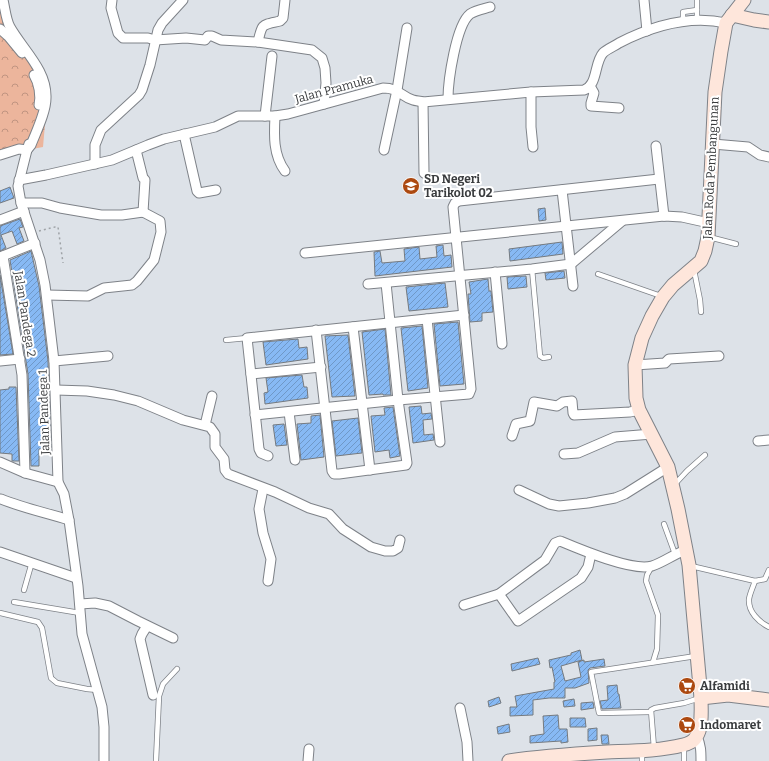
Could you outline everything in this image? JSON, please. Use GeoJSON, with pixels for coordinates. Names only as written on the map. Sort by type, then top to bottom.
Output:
{"type":"FeatureCollection","features":[{"type":"Feature","properties":{"kind":"street"},"geometry":{"type":"LineString","coordinates":[[4,0],[9,26],[35,64],[42,77],[45,88],[46,99],[31,146],[27,150]]}},
{"type":"Feature","properties":{"kind":"street"},"geometry":{"type":"LineString","coordinates":[[112,0],[111,8],[118,33],[123,38],[148,38],[155,40],[186,38],[205,40],[208,36],[227,41],[258,42],[312,50],[322,58],[325,68],[326,83],[324,104]]}},
{"type":"Feature","properties":{"kind":"street"},"geometry":{"type":"LineString","coordinates":[[95,164],[95,145],[101,130],[139,95],[150,65],[158,30],[162,23],[183,0]]}},
{"type":"Feature","properties":{"kind":"street"},"geometry":{"type":"LineString","coordinates":[[258,42],[261,28],[264,24],[280,21],[286,0]]}},
{"type":"Feature","properties":{"kind":"street"},"geometry":{"type":"LineString","coordinates":[[644,0],[646,31]]}},
{"type":"Feature","properties":{"kind":"street"},"geometry":{"type":"LineString","coordinates":[[729,19],[744,0]]}},
{"type":"Feature","properties":{"kind":"street"},"geometry":{"type":"LineString","coordinates":[[448,99],[450,76],[460,29],[464,20],[478,10],[490,7]]}},
{"type":"Feature","properties":{"kind":"street"},"geometry":{"type":"LineString","coordinates":[[619,108],[591,106],[590,103],[594,93],[590,86],[604,53],[628,39],[646,31],[683,21],[697,15],[709,19],[769,22]]}},
{"type":"Feature","properties":{"kind":"street","name":"Jalan Roda Pembangunan"},"geometry":{"type":"LineString","coordinates":[[697,737],[700,727],[701,698],[689,566],[681,552],[673,486],[668,467],[639,410],[636,398],[635,365],[642,338],[663,297],[673,285],[701,261],[705,251],[708,237],[715,92],[729,19]]}},
{"type":"Feature","properties":{"kind":"street"},"geometry":{"type":"LineString","coordinates":[[384,150],[397,90],[406,28]]}},
{"type":"Feature","properties":{"kind":"street"},"geometry":{"type":"LineString","coordinates":[[0,29],[8,36],[22,54],[36,78],[40,98],[19,180]]}},
{"type":"Feature","properties":{"kind":"street"},"geometry":{"type":"LineString","coordinates":[[265,116],[272,56]]}},
{"type":"Feature","properties":{"kind":"street","name":"Jalan Pramuka"},"geometry":{"type":"LineString","coordinates":[[19,180],[112,160],[148,144],[184,134],[208,130],[238,116],[275,116],[288,114],[383,88],[397,90],[413,100],[423,102],[531,92],[584,90],[590,86]]}},
{"type":"Feature","properties":{"kind":"street"},"geometry":{"type":"LineString","coordinates":[[531,92],[531,127],[533,147]]}},
{"type":"Feature","properties":{"kind":"street"},"geometry":{"type":"LineString","coordinates":[[423,102],[424,173]]}},
{"type":"Feature","properties":{"kind":"street"},"geometry":{"type":"LineString","coordinates":[[275,116],[274,140],[277,157],[285,171]]}},
{"type":"Feature","properties":{"kind":"street"},"geometry":{"type":"LineString","coordinates":[[184,134],[197,191],[201,193],[216,190]]}},
{"type":"Feature","properties":{"kind":"street"},"geometry":{"type":"LineString","coordinates":[[713,144],[748,147],[760,155],[769,157]]}},
{"type":"Feature","properties":{"kind":"street"},"geometry":{"type":"LineString","coordinates":[[656,146],[664,216]]}},
{"type":"Feature","properties":{"kind":"street"},"geometry":{"type":"LineString","coordinates":[[0,155],[19,149],[27,150]]}},
{"type":"Feature","properties":{"kind":"street"},"geometry":{"type":"LineString","coordinates":[[136,150],[143,178],[145,180],[143,212]]}},
{"type":"Feature","properties":{"kind":"street"},"geometry":{"type":"LineString","coordinates":[[255,415],[363,403],[466,395],[471,392],[453,207],[455,203],[459,201],[659,179]]}},
{"type":"Feature","properties":{"kind":"street","name":"Jalan Pandega 1"},"geometry":{"type":"LineString","coordinates":[[19,180],[18,186],[22,207],[36,244],[47,295],[56,390],[58,482],[64,494],[69,520],[76,578]]}},
{"type":"Feature","properties":{"kind":"street"},"geometry":{"type":"LineString","coordinates":[[562,190],[573,286]]}},
{"type":"Feature","properties":{"kind":"street"},"geometry":{"type":"LineString","coordinates":[[0,220],[22,207],[42,203],[60,208],[101,215],[122,215],[143,212],[160,221],[162,230],[154,260],[132,285],[104,288],[88,296],[47,295]]}},
{"type":"Feature","properties":{"kind":"street"},"geometry":{"type":"LineString","coordinates":[[305,253],[664,216],[682,217],[708,223]]}},
{"type":"Feature","properties":{"kind":"street"},"geometry":{"type":"LineString","coordinates":[[368,284],[571,264],[623,221]]}},
{"type":"Feature","properties":{"kind":"street"},"geometry":{"type":"LineString","coordinates":[[1,256],[36,244]]}},
{"type":"Feature","properties":{"kind":"street","name":"Jalan Pandega 2"},"geometry":{"type":"LineString","coordinates":[[1,256],[22,374],[25,472]]}},
{"type":"Feature","properties":{"kind":"street"},"geometry":{"type":"LineString","coordinates":[[495,272],[502,344]]}},
{"type":"Feature","properties":{"kind":"street"},"geometry":{"type":"LineString","coordinates":[[316,330],[326,407],[332,471],[334,474],[406,464],[389,323],[386,283]]}},
{"type":"Feature","properties":{"kind":"street"},"geometry":{"type":"LineString","coordinates":[[268,456],[260,452],[247,338],[464,315]]}},
{"type":"Feature","properties":{"kind":"street"},"geometry":{"type":"LineString","coordinates":[[427,319],[440,442]]}},
{"type":"Feature","properties":{"kind":"street"},"geometry":{"type":"LineString","coordinates":[[353,327],[370,470]]}},
{"type":"Feature","properties":{"kind":"street"},"geometry":{"type":"LineString","coordinates":[[54,361],[108,356]]}},
{"type":"Feature","properties":{"kind":"street"},"geometry":{"type":"LineString","coordinates":[[635,365],[665,363],[669,359],[719,356]]}},
{"type":"Feature","properties":{"kind":"street"},"geometry":{"type":"LineString","coordinates":[[0,361],[20,359]]}},
{"type":"Feature","properties":{"kind":"street"},"geometry":{"type":"LineString","coordinates":[[251,374],[320,367]]}},
{"type":"Feature","properties":{"kind":"street"},"geometry":{"type":"LineString","coordinates":[[56,390],[87,391],[114,395],[138,401],[183,420],[210,427],[215,434],[215,447],[224,459],[226,472],[316,511],[329,514],[343,530],[371,547],[385,551],[393,551],[398,548],[400,540]]}},
{"type":"Feature","properties":{"kind":"street"},"geometry":{"type":"LineString","coordinates":[[205,425],[212,396]]}},
{"type":"Feature","properties":{"kind":"street"},"geometry":{"type":"LineString","coordinates":[[512,436],[516,424],[530,421],[534,402],[557,406],[563,402],[572,402],[574,415],[630,412],[639,410]]}},
{"type":"Feature","properties":{"kind":"street"},"geometry":{"type":"LineString","coordinates":[[289,412],[295,460]]}},
{"type":"Feature","properties":{"kind":"street"},"geometry":{"type":"LineString","coordinates":[[564,454],[578,453],[616,437],[652,434]]}},
{"type":"Feature","properties":{"kind":"street"},"geometry":{"type":"LineString","coordinates":[[758,441],[769,440]]}},
{"type":"Feature","properties":{"kind":"street"},"geometry":{"type":"LineString","coordinates":[[0,462],[25,472],[58,482]]}},
{"type":"Feature","properties":{"kind":"street"},"geometry":{"type":"LineString","coordinates":[[519,490],[549,504],[559,506],[588,503],[615,498],[625,494],[668,467]]}},
{"type":"Feature","properties":{"kind":"street"},"geometry":{"type":"LineString","coordinates":[[263,488],[259,509],[262,533],[271,559],[268,581]]}},
{"type":"Feature","properties":{"kind":"street"},"geometry":{"type":"LineString","coordinates":[[1,499],[18,506],[69,520]]}},
{"type":"Feature","properties":{"kind":"street"},"geometry":{"type":"LineString","coordinates":[[464,605],[499,594],[544,560],[555,543],[560,541],[591,554],[637,567],[652,566],[681,552]]}},
{"type":"Feature","properties":{"kind":"street"},"geometry":{"type":"LineString","coordinates":[[0,552],[76,578],[82,634],[102,707],[104,727],[104,761]]}},
{"type":"Feature","properties":{"kind":"street"},"geometry":{"type":"LineString","coordinates":[[499,594],[518,622],[581,578],[588,567],[591,554]]}},
{"type":"Feature","properties":{"kind":"street"},"geometry":{"type":"LineString","coordinates":[[80,608],[104,604],[173,638]]}},
{"type":"Feature","properties":{"kind":"street"},"geometry":{"type":"LineString","coordinates":[[147,626],[140,639],[153,695]]}},
{"type":"Feature","properties":{"kind":"street"},"geometry":{"type":"LineString","coordinates":[[701,698],[728,695],[769,700]]}},
{"type":"Feature","properties":{"kind":"street"},"geometry":{"type":"LineString","coordinates":[[460,708],[467,742],[468,761]]}},
{"type":"Feature","properties":{"kind":"street"},"geometry":{"type":"LineString","coordinates":[[509,761],[529,758],[600,757],[646,754],[684,745],[697,737],[701,748],[701,761]]}},
{"type":"Feature","properties":{"kind":"street"},"geometry":{"type":"LineString","coordinates":[[308,761],[309,749]]}},
{"type":"Feature","properties":{"kind":"lane"},"geometry":{"type":"LineString","coordinates":[[697,0],[697,15]]}},
{"type":"Feature","properties":{"kind":"lane"},"geometry":{"type":"LineString","coordinates":[[708,237],[736,244]]}},
{"type":"Feature","properties":{"kind":"lane"},"geometry":{"type":"LineString","coordinates":[[694,268],[701,312]]}},
{"type":"Feature","properties":{"kind":"lane"},"geometry":{"type":"LineString","coordinates":[[532,269],[540,356],[543,358],[549,357]]}},
{"type":"Feature","properties":{"kind":"lane"},"geometry":{"type":"LineString","coordinates":[[598,274],[663,297]]}},
{"type":"Feature","properties":{"kind":"lane"},"geometry":{"type":"LineString","coordinates":[[226,340],[247,338]]}},
{"type":"Feature","properties":{"kind":"lane"},"geometry":{"type":"LineString","coordinates":[[673,486],[686,471],[705,456]]}},
{"type":"Feature","properties":{"kind":"lane"},"geometry":{"type":"LineString","coordinates":[[664,524],[681,552]]}},
{"type":"Feature","properties":{"kind":"lane"},"geometry":{"type":"LineString","coordinates":[[24,590],[32,562]]}},
{"type":"Feature","properties":{"kind":"lane"},"geometry":{"type":"LineString","coordinates":[[652,566],[647,575],[646,581],[658,614],[657,649],[653,662]]}},
{"type":"Feature","properties":{"kind":"lane"},"geometry":{"type":"LineString","coordinates":[[689,566],[755,581],[765,579],[769,570]]}},
{"type":"Feature","properties":{"kind":"lane"},"geometry":{"type":"LineString","coordinates":[[755,581],[749,599],[751,609],[757,618],[769,627]]}},
{"type":"Feature","properties":{"kind":"lane"},"geometry":{"type":"LineString","coordinates":[[14,602],[80,608]]}},
{"type":"Feature","properties":{"kind":"lane"},"geometry":{"type":"LineString","coordinates":[[0,613],[38,622],[40,624],[51,678],[54,681],[57,683],[98,690]]}},
{"type":"Feature","properties":{"kind":"lane"},"geometry":{"type":"LineString","coordinates":[[697,656],[592,672],[599,713],[650,712],[655,708],[701,698]]}},
{"type":"Feature","properties":{"kind":"lane"},"geometry":{"type":"LineString","coordinates":[[156,761],[159,696],[163,684],[177,669]]}},
{"type":"Feature","properties":{"kind":"lane"},"geometry":{"type":"LineString","coordinates":[[646,754],[650,712]]}},
{"type":"Feature","properties":{"kind":"lane"},"geometry":{"type":"LineString","coordinates":[[684,745],[684,761]]}},
{"type":"Feature","properties":{"kind":"path"},"geometry":{"type":"LineString","coordinates":[[32,233],[58,227],[63,263]]}},
{"type":"Feature","properties":{"kind":"green space"},"geometry":{"type":"Polygon","coordinates":[[[0,2],[48,90],[43,147],[0,155],[0,2]]]}},
{"type":"Feature","properties":{"kind":"building"},"geometry":{"type":"Polygon","coordinates":[[[10,187],[14,198],[0,203],[0,191],[10,187]]]}},
{"type":"Feature","properties":{"kind":"building"},"geometry":{"type":"Polygon","coordinates":[[[545,208],[546,220],[539,221],[538,209],[545,208]]]}},
{"type":"Feature","properties":{"kind":"building"},"geometry":{"type":"Polygon","coordinates":[[[20,219],[23,227],[19,228],[24,241],[17,244],[12,231],[1,235],[6,248],[0,251],[0,226],[20,219]]]}},
{"type":"Feature","properties":{"kind":"building"},"geometry":{"type":"Polygon","coordinates":[[[562,242],[563,254],[510,261],[509,249],[562,242]]]}},
{"type":"Feature","properties":{"kind":"building"},"geometry":{"type":"Polygon","coordinates":[[[443,245],[444,256],[451,255],[452,267],[375,276],[374,252],[380,251],[382,263],[405,261],[404,249],[419,247],[420,259],[437,257],[436,246],[443,245]]]}},
{"type":"Feature","properties":{"kind":"building"},"geometry":{"type":"Polygon","coordinates":[[[31,251],[39,286],[48,361],[51,448],[39,449],[39,466],[31,466],[28,374],[10,260],[31,251]]]}},
{"type":"Feature","properties":{"kind":"building"},"geometry":{"type":"Polygon","coordinates":[[[564,271],[565,278],[546,280],[545,273],[564,271]]]}},
{"type":"Feature","properties":{"kind":"building"},"geometry":{"type":"Polygon","coordinates":[[[0,275],[13,354],[0,355],[0,275]]]}},
{"type":"Feature","properties":{"kind":"building"},"geometry":{"type":"Polygon","coordinates":[[[526,276],[527,287],[508,289],[507,277],[526,276]]]}},
{"type":"Feature","properties":{"kind":"building"},"geometry":{"type":"Polygon","coordinates":[[[488,279],[493,312],[482,313],[482,321],[470,322],[468,294],[471,294],[469,282],[488,279]]]}},
{"type":"Feature","properties":{"kind":"building"},"geometry":{"type":"Polygon","coordinates":[[[445,283],[448,307],[409,311],[406,287],[445,283]]]}},
{"type":"Feature","properties":{"kind":"building"},"geometry":{"type":"Polygon","coordinates":[[[458,322],[464,384],[440,386],[434,324],[458,322]]]}},
{"type":"Feature","properties":{"kind":"building"},"geometry":{"type":"Polygon","coordinates":[[[422,326],[428,388],[408,391],[401,328],[422,326]]]}},
{"type":"Feature","properties":{"kind":"building"},"geometry":{"type":"Polygon","coordinates":[[[385,329],[391,395],[369,395],[362,332],[385,329]]]}},
{"type":"Feature","properties":{"kind":"building"},"geometry":{"type":"Polygon","coordinates":[[[348,335],[355,396],[332,397],[325,336],[348,335]]]}},
{"type":"Feature","properties":{"kind":"building"},"geometry":{"type":"Polygon","coordinates":[[[298,339],[299,348],[307,347],[308,359],[266,365],[263,342],[298,339]]]}},
{"type":"Feature","properties":{"kind":"building"},"geometry":{"type":"Polygon","coordinates":[[[302,375],[304,387],[307,387],[308,398],[265,404],[264,393],[268,392],[266,378],[302,375]]]}},
{"type":"Feature","properties":{"kind":"building"},"geometry":{"type":"Polygon","coordinates":[[[9,387],[16,387],[19,461],[12,461],[12,454],[0,453],[0,390],[9,389],[9,387]]]}},
{"type":"Feature","properties":{"kind":"building"},"geometry":{"type":"Polygon","coordinates":[[[421,406],[422,414],[431,413],[432,419],[423,420],[424,435],[433,434],[434,440],[413,443],[409,407],[421,406]]]}},
{"type":"Feature","properties":{"kind":"building"},"geometry":{"type":"Polygon","coordinates":[[[393,407],[400,456],[390,458],[389,450],[375,452],[371,416],[385,415],[384,408],[393,407]]]}},
{"type":"Feature","properties":{"kind":"building"},"geometry":{"type":"Polygon","coordinates":[[[320,415],[324,457],[301,460],[297,424],[311,423],[311,416],[320,415]]]}},
{"type":"Feature","properties":{"kind":"building"},"geometry":{"type":"Polygon","coordinates":[[[358,418],[362,453],[336,456],[332,421],[358,418]]]}},
{"type":"Feature","properties":{"kind":"building"},"geometry":{"type":"Polygon","coordinates":[[[284,424],[287,445],[276,446],[273,425],[284,424]]]}},
{"type":"Feature","properties":{"kind":"building"},"geometry":{"type":"Polygon","coordinates":[[[580,650],[582,660],[561,666],[565,681],[581,677],[578,662],[584,660],[584,662],[604,659],[605,666],[590,668],[588,670],[589,683],[575,688],[565,688],[565,698],[533,700],[533,715],[510,716],[510,707],[517,707],[515,696],[554,689],[555,682],[549,660],[571,655],[571,653],[580,650]]]}},
{"type":"Feature","properties":{"kind":"building"},"geometry":{"type":"Polygon","coordinates":[[[538,658],[540,664],[512,671],[511,664],[538,658]]]}},
{"type":"Feature","properties":{"kind":"building"},"geometry":{"type":"Polygon","coordinates":[[[617,685],[621,708],[602,709],[600,701],[608,700],[607,686],[617,685]]]}},
{"type":"Feature","properties":{"kind":"building"},"geometry":{"type":"Polygon","coordinates":[[[499,697],[501,703],[489,707],[488,701],[499,697]]]}},
{"type":"Feature","properties":{"kind":"building"},"geometry":{"type":"Polygon","coordinates":[[[574,699],[575,706],[564,707],[563,701],[574,699]]]}},
{"type":"Feature","properties":{"kind":"building"},"geometry":{"type":"Polygon","coordinates":[[[593,702],[594,708],[581,710],[581,703],[593,702]]]}},
{"type":"Feature","properties":{"kind":"building"},"geometry":{"type":"Polygon","coordinates":[[[558,715],[559,729],[567,729],[568,742],[530,743],[530,736],[544,734],[543,716],[558,715]]]}},
{"type":"Feature","properties":{"kind":"building"},"geometry":{"type":"Polygon","coordinates":[[[570,718],[585,718],[586,727],[570,727],[570,718]]]}},
{"type":"Feature","properties":{"kind":"building"},"geometry":{"type":"Polygon","coordinates":[[[509,724],[510,732],[498,734],[497,727],[509,724]]]}},
{"type":"Feature","properties":{"kind":"building"},"geometry":{"type":"Polygon","coordinates":[[[597,728],[597,740],[588,741],[588,729],[597,728]]]}},
{"type":"Feature","properties":{"kind":"building"},"geometry":{"type":"Polygon","coordinates":[[[601,735],[608,735],[609,744],[602,744],[601,735]]]}},
{"type":"Feature","properties":{"kind":"place","name":"SD Negeri Tarikolot 02"},"geometry":{"type":"Point","coordinates":[411,186]}},
{"type":"Feature","properties":{"kind":"place","name":"Alfamidi"},"geometry":{"type":"Point","coordinates":[687,686]}},
{"type":"Feature","properties":{"kind":"place","name":"Indomaret"},"geometry":{"type":"Point","coordinates":[687,725]}}]}
